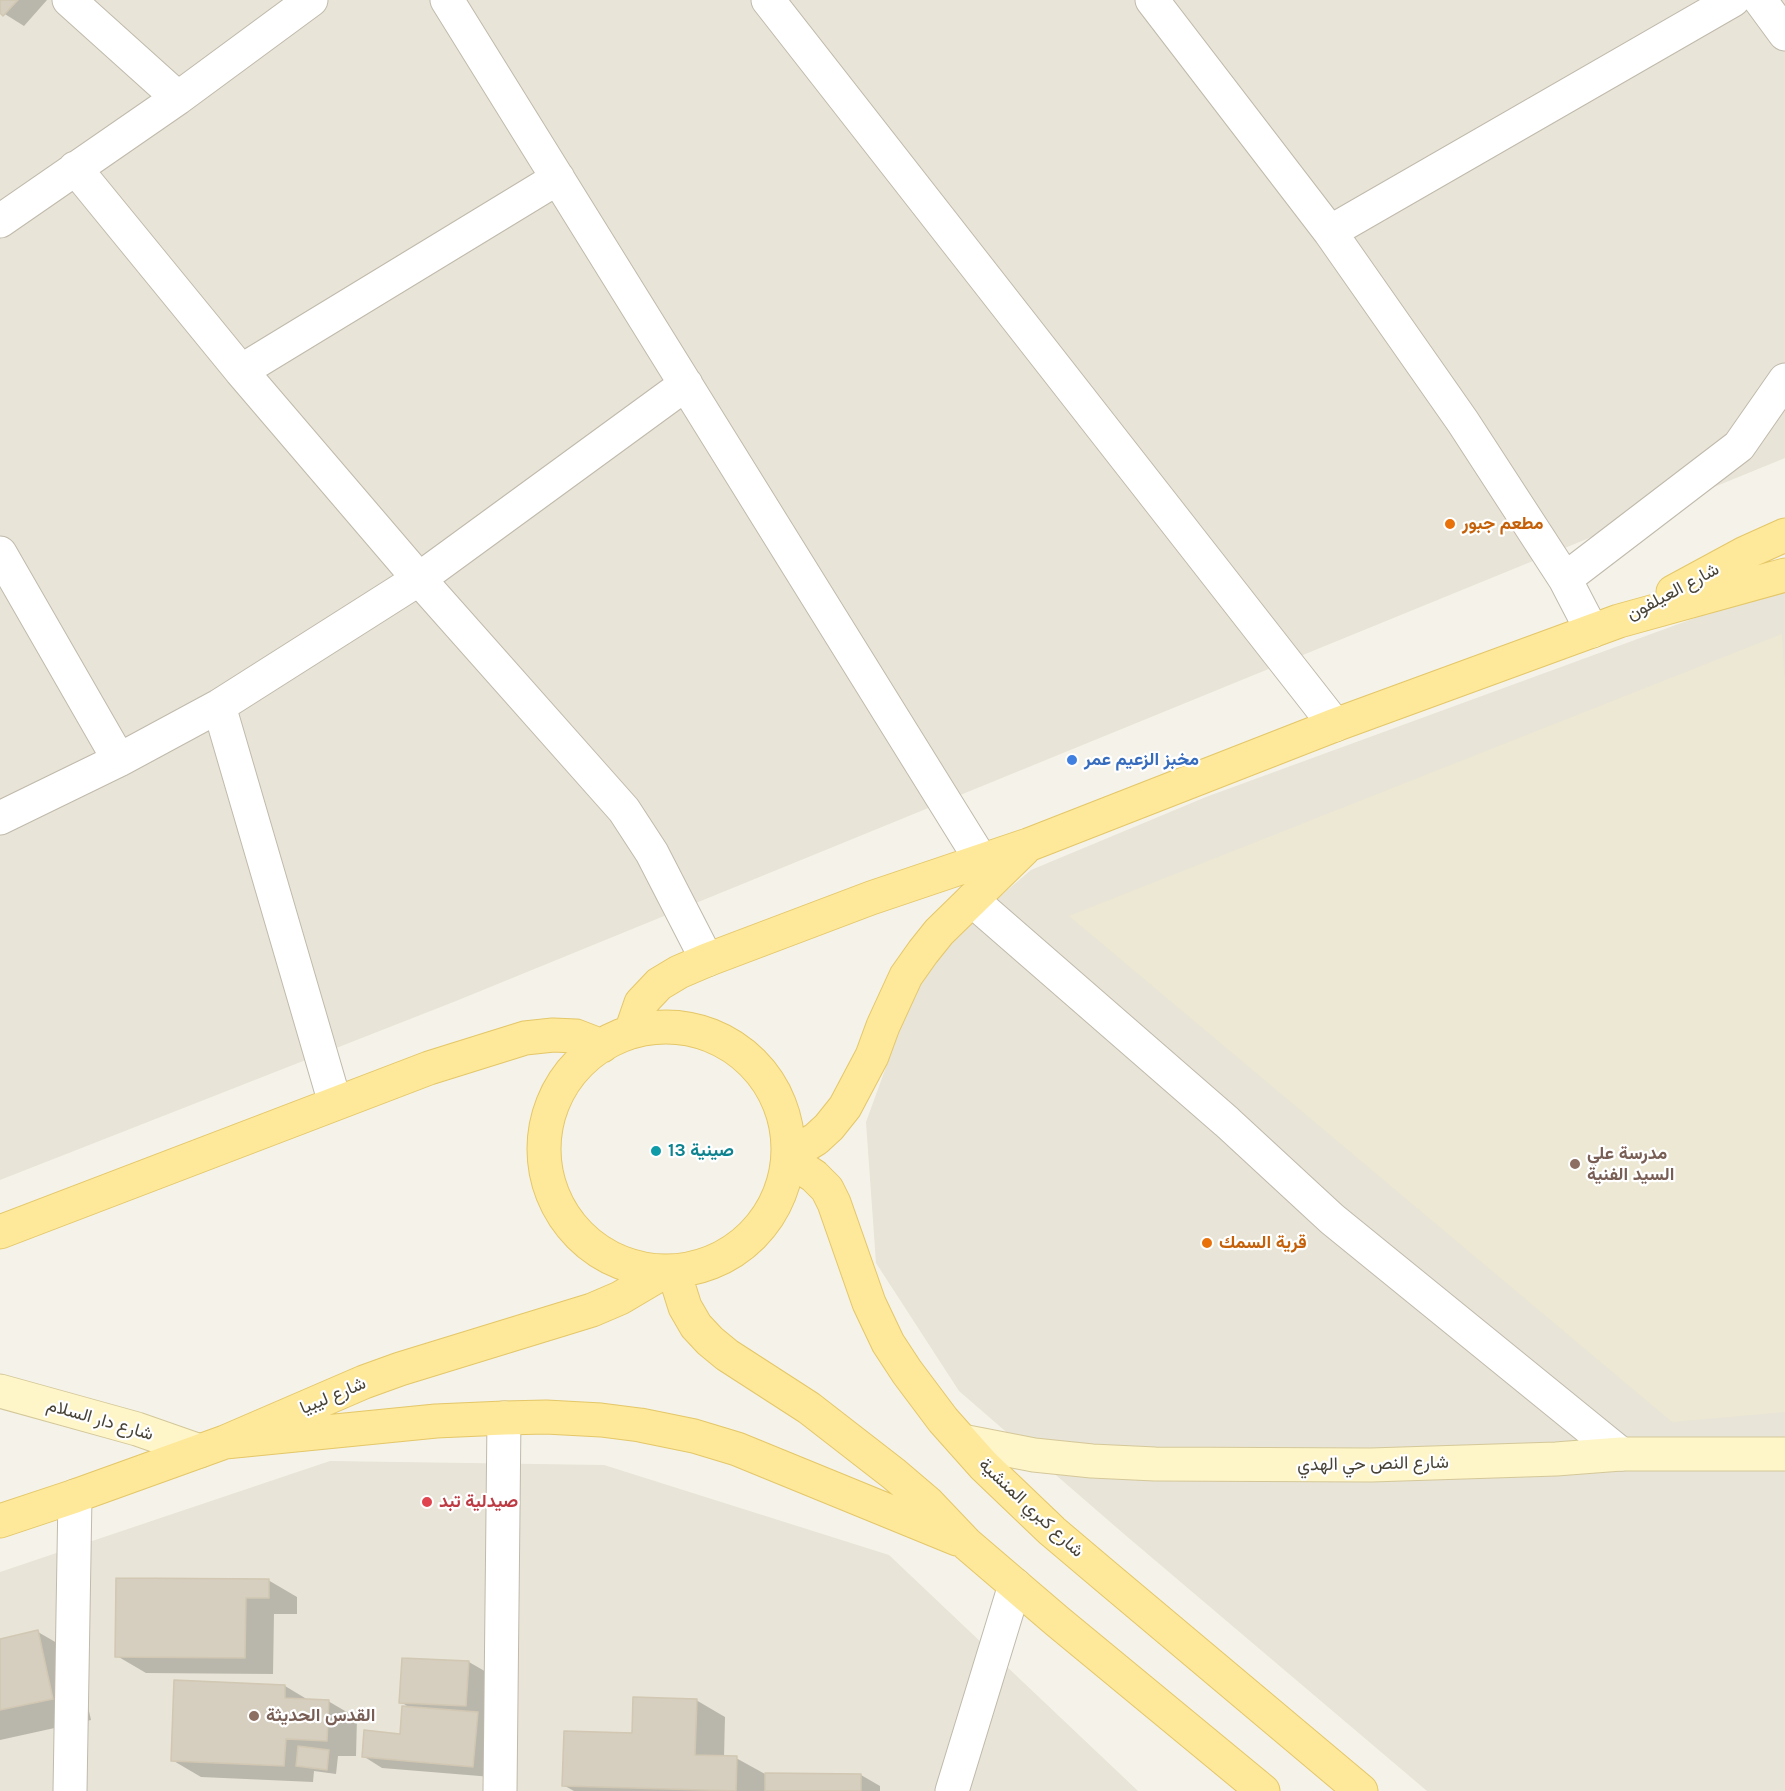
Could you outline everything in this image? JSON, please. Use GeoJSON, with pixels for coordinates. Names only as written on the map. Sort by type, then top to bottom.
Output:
{"type":"FeatureCollection","features":[{"type":"Feature","properties":{"kind":"main road","name":"شارع العيلفون"},"geometry":{"type":"LineString","coordinates":[[1605,626],[1745,553],[1785,535]]}},
{"type":"Feature","properties":{"kind":"main road","name":"شارع العيلفون"},"geometry":{"type":"LineString","coordinates":[[1605,626],[1785,575]]}},
{"type":"Feature","properties":{"kind":"main road"},"geometry":{"type":"LineString","coordinates":[[0,1232],[429,1068],[525,1038],[553,1035],[616,1039],[669,1026],[707,1033],[741,1052],[767,1080],[783,1115],[788,1158],[777,1199],[760,1227],[735,1250],[706,1265],[669,1272],[630,1267],[599,1252],[573,1229],[555,1199],[545,1165],[546,1131],[556,1097],[575,1068],[616,1039],[641,1003],[659,984],[707,960],[871,898],[1028,845],[1335,725],[1605,626]]}},
{"type":"Feature","properties":{"kind":"main road"},"geometry":{"type":"LineString","coordinates":[[788,1158],[822,1133],[845,1107],[872,1056],[906,976],[939,932],[1028,845]]}},
{"type":"Feature","properties":{"kind":"main road","name":"شارع كبري المنشية"},"geometry":{"type":"LineString","coordinates":[[788,1158],[814,1176],[827,1189],[869,1303],[888,1343],[906,1372],[943,1420],[984,1466],[1052,1531],[1361,1791]]}},
{"type":"Feature","properties":{"kind":"main road"},"geometry":{"type":"LineString","coordinates":[[669,1272],[696,1326],[710,1341],[727,1355],[809,1408],[850,1439],[928,1503],[967,1544],[1015,1585],[1263,1791]]}},
{"type":"Feature","properties":{"kind":"main road","name":"شارع ليبيا"},"geometry":{"type":"LineString","coordinates":[[0,1521],[212,1446],[400,1369],[592,1310],[669,1272]]}},
{"type":"Feature","properties":{"kind":"main road"},"geometry":{"type":"LineString","coordinates":[[212,1446],[436,1421],[546,1417],[640,1425],[694,1436],[737,1449],[967,1544]]}},
{"type":"Feature","properties":{"kind":"street"},"geometry":{"type":"LineString","coordinates":[[69,0],[178,98]]}},
{"type":"Feature","properties":{"kind":"street"},"geometry":{"type":"LineString","coordinates":[[0,221],[178,98],[312,0]]}},
{"type":"Feature","properties":{"kind":"street"},"geometry":{"type":"LineString","coordinates":[[447,0],[981,860]]}},
{"type":"Feature","properties":{"kind":"street"},"geometry":{"type":"LineString","coordinates":[[768,0],[1335,725]]}},
{"type":"Feature","properties":{"kind":"street"},"geometry":{"type":"LineString","coordinates":[[1152,0],[1330,232],[1463,422],[1565,579],[1605,626]]}},
{"type":"Feature","properties":{"kind":"street"},"geometry":{"type":"LineString","coordinates":[[1330,232],[1733,0]]}},
{"type":"Feature","properties":{"kind":"street"},"geometry":{"type":"LineString","coordinates":[[1760,0],[1785,34]]}},
{"type":"Feature","properties":{"kind":"street"},"geometry":{"type":"LineString","coordinates":[[75,168],[241,371],[419,579],[624,810],[652,853],[707,960]]}},
{"type":"Feature","properties":{"kind":"street"},"geometry":{"type":"LineString","coordinates":[[241,371],[558,178]]}},
{"type":"Feature","properties":{"kind":"street"},"geometry":{"type":"LineString","coordinates":[[1565,579],[1739,446],[1785,380]]}},
{"type":"Feature","properties":{"kind":"street"},"geometry":{"type":"LineString","coordinates":[[0,818],[119,760],[219,706],[419,579],[686,384]]}},
{"type":"Feature","properties":{"kind":"street"},"geometry":{"type":"LineString","coordinates":[[0,553],[119,760]]}},
{"type":"Feature","properties":{"kind":"street"},"geometry":{"type":"LineString","coordinates":[[219,706],[335,1103]]}},
{"type":"Feature","properties":{"kind":"street"},"geometry":{"type":"LineString","coordinates":[[972,900],[1227,1122],[1332,1219],[1621,1454]]}},
{"type":"Feature","properties":{"kind":"street","name":"شارع دار السلام"},"geometry":{"type":"LineString","coordinates":[[0,1392],[137,1429],[212,1446]]}},
{"type":"Feature","properties":{"kind":"street"},"geometry":{"type":"LineString","coordinates":[[500,1791],[504,1418]]}},
{"type":"Feature","properties":{"kind":"street","name":"شارع النص حي الهدي"},"geometry":{"type":"LineString","coordinates":[[962,1441],[1034,1455],[1155,1464],[1382,1465],[1556,1459],[1621,1454],[1785,1454]]}},
{"type":"Feature","properties":{"kind":"street"},"geometry":{"type":"LineString","coordinates":[[70,1791],[75,1496]]}},
{"type":"Feature","properties":{"kind":"street"},"geometry":{"type":"LineString","coordinates":[[952,1791],[1015,1585]]}},
{"type":"Feature","properties":{"kind":"shaded area"},"geometry":{"type":"Polygon","coordinates":[[[0,0],[1785,0],[1785,458],[456,1001],[0,1180],[0,0]]]}},
{"type":"Feature","properties":{"kind":"shaded area"},"geometry":{"type":"Polygon","coordinates":[[[1785,585],[1785,1791],[1427,1791],[959,1391],[876,1263],[866,1122],[925,960],[1031,870],[1206,797],[1785,585]]]}},
{"type":"Feature","properties":{"kind":"shaded area","name":"مدرسة علي السيد الفنية"},"geometry":{"type":"Polygon","coordinates":[[[1782,634],[1785,688],[1785,1412],[1672,1422],[1069,916],[1782,634]]]}},
{"type":"Feature","properties":{"kind":"shaded area"},"geometry":{"type":"Polygon","coordinates":[[[330,1461],[604,1465],[889,1555],[1138,1791],[0,1791],[0,1572],[330,1461]]]}},
{"type":"Feature","properties":{"kind":"building"},"geometry":{"type":"Polygon","coordinates":[[[0,0],[18,0],[3,16],[0,13],[0,0]]]}},
{"type":"Feature","properties":{"kind":"building"},"geometry":{"type":"Polygon","coordinates":[[[116,1578],[269,1579],[269,1598],[246,1598],[245,1658],[115,1657],[116,1578]]]}},
{"type":"Feature","properties":{"kind":"building"},"geometry":{"type":"Polygon","coordinates":[[[38,1630],[53,1699],[0,1710],[0,1639],[38,1630]]]}},
{"type":"Feature","properties":{"kind":"building"},"geometry":{"type":"Polygon","coordinates":[[[402,1658],[469,1661],[466,1706],[399,1703],[402,1658]]]}},
{"type":"Feature","properties":{"kind":"building"},"geometry":{"type":"Polygon","coordinates":[[[174,1680],[285,1685],[285,1698],[329,1700],[327,1741],[286,1739],[284,1766],[171,1761],[174,1680]]]}},
{"type":"Feature","properties":{"kind":"building"},"geometry":{"type":"Polygon","coordinates":[[[633,1697],[697,1699],[695,1755],[737,1756],[736,1791],[562,1786],[564,1731],[632,1733],[633,1697]]]}},
{"type":"Feature","properties":{"kind":"building"},"geometry":{"type":"Polygon","coordinates":[[[402,1706],[478,1712],[473,1767],[362,1757],[364,1730],[400,1734],[402,1706]]]}},
{"type":"Feature","properties":{"kind":"building"},"geometry":{"type":"Polygon","coordinates":[[[298,1746],[329,1750],[327,1770],[296,1766],[298,1746]]]}},
{"type":"Feature","properties":{"kind":"building"},"geometry":{"type":"Polygon","coordinates":[[[765,1773],[861,1774],[861,1791],[765,1791],[765,1773]]]}},
{"type":"Feature","properties":{"kind":"place","name":"مطعم جبور"},"geometry":{"type":"Point","coordinates":[1450,524]}},
{"type":"Feature","properties":{"kind":"place","name":"مخبز الزعيم عمر"},"geometry":{"type":"Point","coordinates":[1072,760]}},
{"type":"Feature","properties":{"kind":"place","name":"صينية 13"},"geometry":{"type":"Point","coordinates":[656,1151]}},
{"type":"Feature","properties":{"kind":"place","name":"مدرسة علي السيد الفنية"},"geometry":{"type":"Point","coordinates":[1575,1164]}},
{"type":"Feature","properties":{"kind":"place","name":"قرية السمك"},"geometry":{"type":"Point","coordinates":[1207,1243]}},
{"type":"Feature","properties":{"kind":"place","name":"صيدلية تبد"},"geometry":{"type":"Point","coordinates":[427,1502]}},
{"type":"Feature","properties":{"kind":"place","name":"القدس الحديثة"},"geometry":{"type":"Point","coordinates":[254,1716]}}]}
